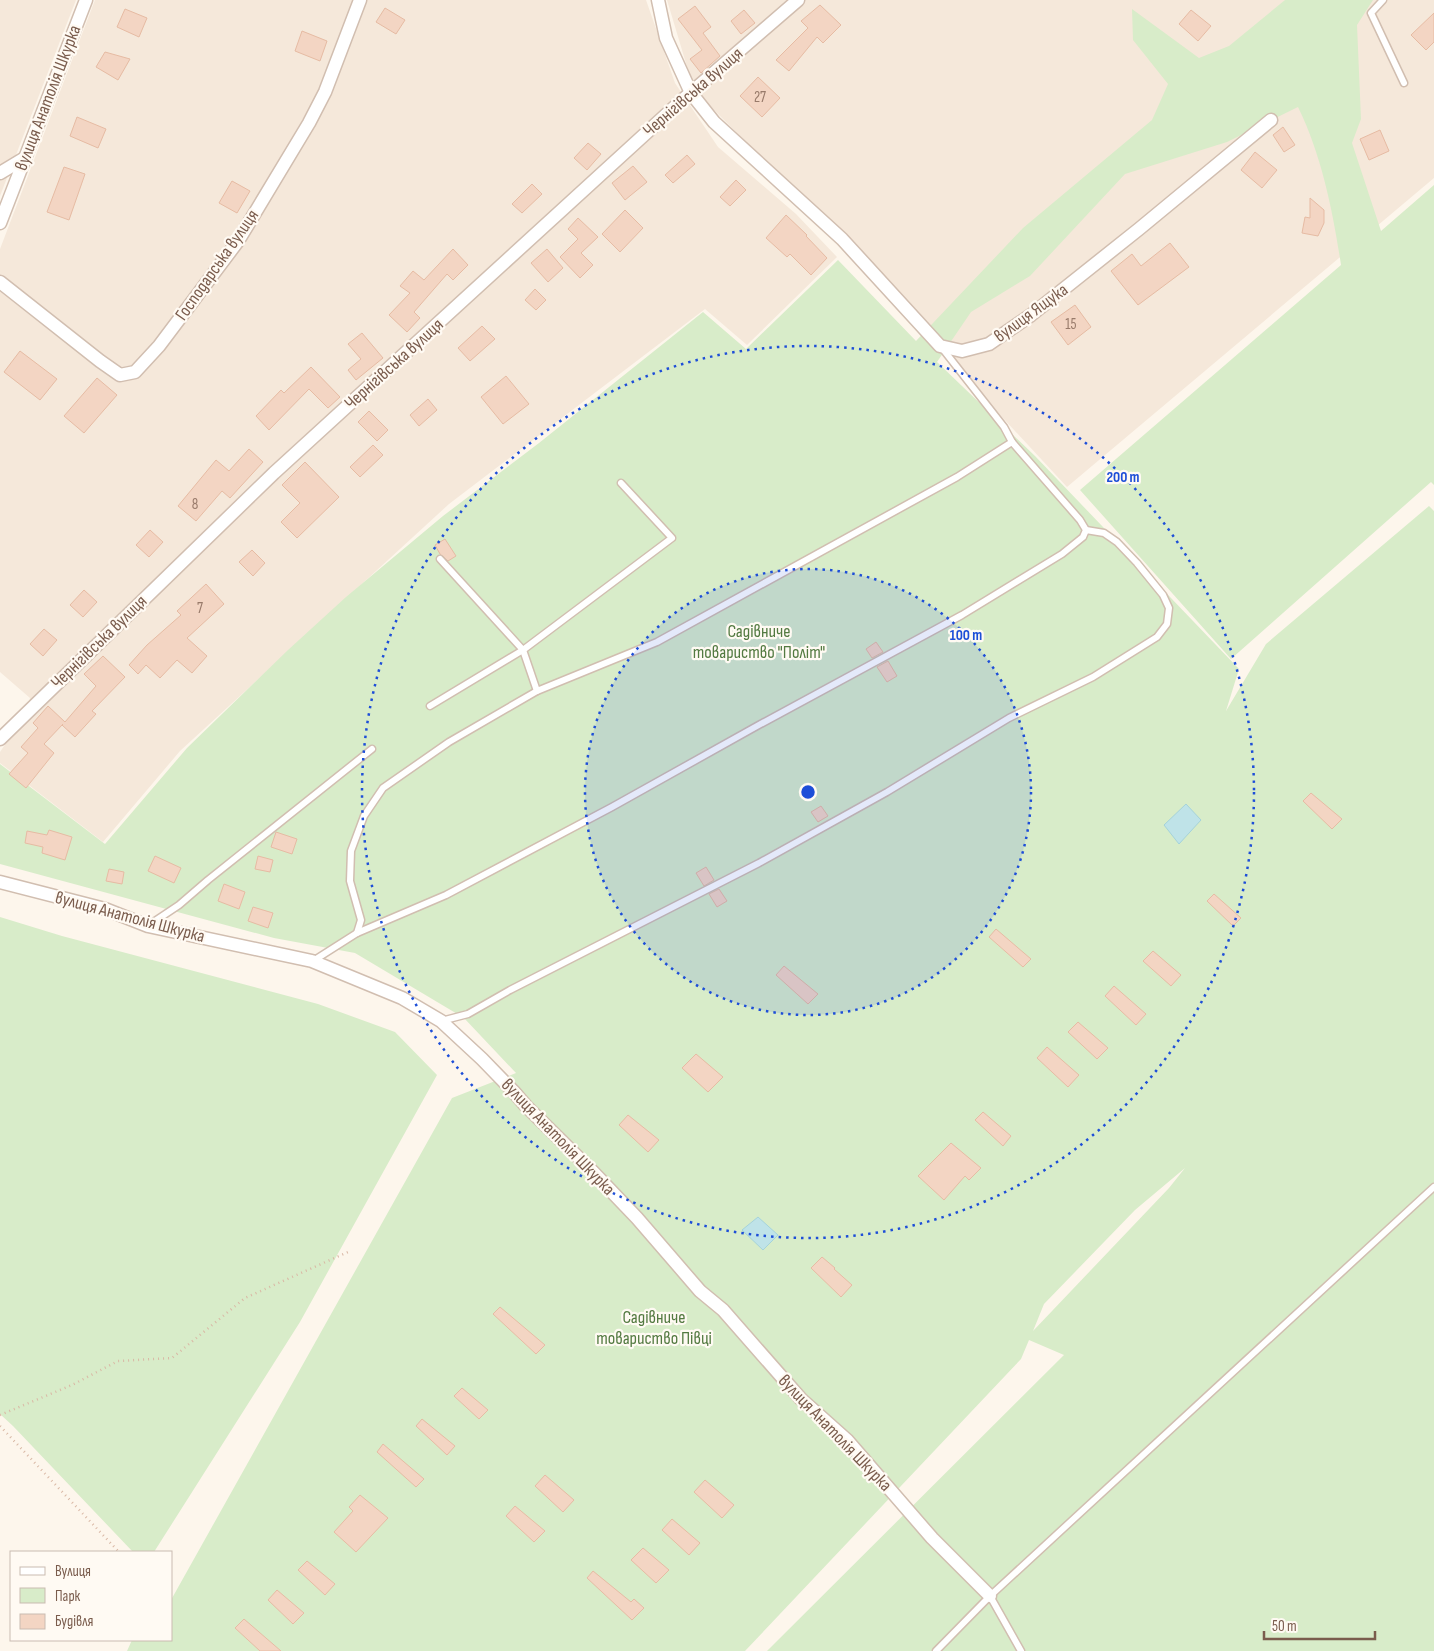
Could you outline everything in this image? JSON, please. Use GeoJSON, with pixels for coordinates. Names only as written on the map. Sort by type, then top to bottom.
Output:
{"type":"FeatureCollection","features":[{"type":"Feature","properties":{"kind":"street","name":"вулиця Анатолія Шкурка"},"geometry":{"type":"LineString","coordinates":[[0,224],[86,0]]}},
{"type":"Feature","properties":{"kind":"street","name":"Господарська вулиця"},"geometry":{"type":"LineString","coordinates":[[0,282],[120,375],[135,372],[159,346],[238,241],[309,123],[325,92],[360,0]]}},
{"type":"Feature","properties":{"kind":"street"},"geometry":{"type":"LineString","coordinates":[[658,0],[666,38],[691,93],[714,122],[842,239],[940,346]]}},
{"type":"Feature","properties":{"kind":"street","name":"Чернігівська вулиця"},"geometry":{"type":"LineString","coordinates":[[0,739],[274,473],[691,93],[798,0]]}},
{"type":"Feature","properties":{"kind":"street","name":"вулиця Ящука"},"geometry":{"type":"LineString","coordinates":[[940,346],[962,351],[989,344],[1031,315],[1116,248],[1270,120]]}},
{"type":"Feature","properties":{"kind":"street"},"geometry":{"type":"LineString","coordinates":[[0,173],[25,158]]}},
{"type":"Feature","properties":{"kind":"street","name":"вулиця Анатолія Шкурка"},"geometry":{"type":"LineString","coordinates":[[0,882],[105,909],[148,926],[312,961],[402,998],[441,1021],[482,1059],[637,1218],[700,1291],[723,1310],[801,1399],[847,1440],[932,1538],[990,1596]]}},
{"type":"Feature","properties":{"kind":"lane"},"geometry":{"type":"LineString","coordinates":[[1384,0],[1371,13],[1404,83]]}},
{"type":"Feature","properties":{"kind":"lane"},"geometry":{"type":"LineString","coordinates":[[441,1021],[468,1014],[510,990],[760,863],[887,792],[1009,718],[1093,677],[1157,637],[1167,624],[1169,608],[1163,595],[1137,563],[1104,533],[1086,530],[1080,520],[1012,442],[1004,426],[940,346]]}},
{"type":"Feature","properties":{"kind":"lane"},"geometry":{"type":"LineString","coordinates":[[358,933],[360,920],[350,881],[351,851],[364,816],[384,788],[448,742],[537,691],[657,642],[948,482],[1012,442]]}},
{"type":"Feature","properties":{"kind":"lane"},"geometry":{"type":"LineString","coordinates":[[430,706],[523,650],[672,538],[621,482]]}},
{"type":"Feature","properties":{"kind":"lane"},"geometry":{"type":"LineString","coordinates":[[312,961],[358,933],[446,894],[568,830],[962,615],[1062,554],[1083,537],[1086,530]]}},
{"type":"Feature","properties":{"kind":"lane"},"geometry":{"type":"LineString","coordinates":[[440,559],[523,650],[537,691]]}},
{"type":"Feature","properties":{"kind":"lane"},"geometry":{"type":"LineString","coordinates":[[148,926],[179,905],[372,748]]}},
{"type":"Feature","properties":{"kind":"lane"},"geometry":{"type":"LineString","coordinates":[[936,1651],[990,1596],[1434,1187]]}},
{"type":"Feature","properties":{"kind":"lane"},"geometry":{"type":"LineString","coordinates":[[990,1596],[1022,1651]]}},
{"type":"Feature","properties":{"kind":"path"},"geometry":{"type":"LineString","coordinates":[[0,1415],[72,1385],[118,1361],[172,1358],[245,1298],[348,1252]]}},
{"type":"Feature","properties":{"kind":"path"},"geometry":{"type":"LineString","coordinates":[[0,1426],[118,1551]]}},
{"type":"Feature","properties":{"kind":"shaded area"},"geometry":{"type":"Polygon","coordinates":[[[0,0],[76,0],[0,196],[0,0]]]}},
{"type":"Feature","properties":{"kind":"shaded area"},"geometry":{"type":"Polygon","coordinates":[[[95,0],[646,0],[675,83],[718,147],[796,214],[837,257],[747,345],[705,309],[449,504],[180,751],[103,842],[0,763],[0,752],[27,712],[30,698],[0,672],[0,249],[95,0]]]}},
{"type":"Feature","properties":{"kind":"shaded area"},"geometry":{"type":"Polygon","coordinates":[[[667,0],[1434,0],[1434,178],[1067,487],[753,149],[694,90],[667,0]]]}},
{"type":"Feature","properties":{"kind":"green space"},"geometry":{"type":"Polygon","coordinates":[[[1285,0],[1373,0],[1357,25],[1361,119],[1352,143],[1381,231],[1434,185],[1434,485],[1431,482],[1231,659],[1080,490],[1341,265],[1320,165],[1298,107],[1227,142],[1125,174],[1030,276],[971,312],[937,362],[1035,456],[1239,669],[1226,711],[1266,644],[1429,506],[1434,511],[1434,1651],[767,1651],[1064,1355],[1029,1340],[1021,1359],[745,1651],[127,1651],[132,1641],[172,1641],[172,1598],[452,1098],[516,1073],[464,1018],[355,953],[274,938],[0,864],[0,764],[105,844],[187,748],[288,650],[346,597],[443,516],[539,443],[703,312],[746,349],[838,260],[916,341],[1023,228],[1152,120],[1168,84],[1133,40],[1132,9],[1199,58],[1229,46],[1285,0]],[[1185,1168],[1135,1210],[1044,1304],[1033,1331],[1169,1188],[1185,1168]]]}},
{"type":"Feature","properties":{"kind":"green space"},"geometry":{"type":"Polygon","coordinates":[[[0,917],[62,936],[318,1004],[395,1032],[437,1075],[300,1322],[155,1551],[132,1551],[0,1414],[0,917]]]}},
{"type":"Feature","properties":{"kind":"water"},"geometry":{"type":"Polygon","coordinates":[[[1186,804],[1201,820],[1179,844],[1164,825],[1186,804]]]}},
{"type":"Feature","properties":{"kind":"water"},"geometry":{"type":"Polygon","coordinates":[[[758,1217],[778,1235],[763,1250],[742,1230],[758,1217]]]}},
{"type":"Feature","properties":{"kind":"building"},"geometry":{"type":"Polygon","coordinates":[[[820,5],[841,25],[823,43],[817,37],[789,71],[776,60],[808,28],[801,21],[820,5]]]}},
{"type":"Feature","properties":{"kind":"building"},"geometry":{"type":"Polygon","coordinates":[[[695,6],[711,27],[703,33],[720,56],[701,73],[690,59],[702,50],[678,19],[695,6]]]}},
{"type":"Feature","properties":{"kind":"building"},"geometry":{"type":"Polygon","coordinates":[[[385,8],[405,20],[396,34],[376,22],[385,8]]]}},
{"type":"Feature","properties":{"kind":"building"},"geometry":{"type":"Polygon","coordinates":[[[125,9],[147,18],[139,37],[117,27],[125,9]]]}},
{"type":"Feature","properties":{"kind":"building"},"geometry":{"type":"Polygon","coordinates":[[[744,10],[755,23],[741,34],[731,21],[744,10]]]}},
{"type":"Feature","properties":{"kind":"building"},"geometry":{"type":"Polygon","coordinates":[[[1191,10],[1211,26],[1198,41],[1179,24],[1191,10]]]}},
{"type":"Feature","properties":{"kind":"building"},"geometry":{"type":"Polygon","coordinates":[[[1434,13],[1434,42],[1426,50],[1411,35],[1434,13]]]}},
{"type":"Feature","properties":{"kind":"building"},"geometry":{"type":"Polygon","coordinates":[[[302,31],[327,41],[320,61],[295,51],[302,31]]]}},
{"type":"Feature","properties":{"kind":"building"},"geometry":{"type":"Polygon","coordinates":[[[105,52],[130,59],[118,80],[96,67],[105,52]]]}},
{"type":"Feature","properties":{"kind":"building"},"geometry":{"type":"Polygon","coordinates":[[[758,77],[780,98],[762,117],[740,96],[758,77]]]}},
{"type":"Feature","properties":{"kind":"building"},"geometry":{"type":"Polygon","coordinates":[[[77,117],[106,129],[98,148],[70,136],[77,117]]]}},
{"type":"Feature","properties":{"kind":"building"},"geometry":{"type":"Polygon","coordinates":[[[1283,127],[1295,145],[1284,152],[1273,135],[1283,127]]]}},
{"type":"Feature","properties":{"kind":"building"},"geometry":{"type":"Polygon","coordinates":[[[1380,130],[1389,151],[1369,160],[1360,139],[1380,130]]]}},
{"type":"Feature","properties":{"kind":"building"},"geometry":{"type":"Polygon","coordinates":[[[588,143],[601,154],[587,170],[574,158],[588,143]]]}},
{"type":"Feature","properties":{"kind":"building"},"geometry":{"type":"Polygon","coordinates":[[[1255,152],[1277,170],[1262,188],[1241,170],[1255,152]]]}},
{"type":"Feature","properties":{"kind":"building"},"geometry":{"type":"Polygon","coordinates":[[[687,155],[695,164],[673,183],[665,175],[687,155]]]}},
{"type":"Feature","properties":{"kind":"building"},"geometry":{"type":"Polygon","coordinates":[[[633,166],[647,182],[625,200],[612,183],[633,166]]]}},
{"type":"Feature","properties":{"kind":"building"},"geometry":{"type":"Polygon","coordinates":[[[64,167],[85,174],[69,220],[47,212],[64,167]]]}},
{"type":"Feature","properties":{"kind":"building"},"geometry":{"type":"Polygon","coordinates":[[[736,180],[746,190],[730,206],[720,197],[736,180]]]}},
{"type":"Feature","properties":{"kind":"building"},"geometry":{"type":"Polygon","coordinates":[[[232,181],[250,191],[237,213],[219,203],[232,181]]]}},
{"type":"Feature","properties":{"kind":"building"},"geometry":{"type":"Polygon","coordinates":[[[532,184],[542,194],[522,213],[512,204],[532,184]]]}},
{"type":"Feature","properties":{"kind":"building"},"geometry":{"type":"Polygon","coordinates":[[[1310,198],[1324,210],[1324,223],[1318,236],[1302,233],[1305,217],[1310,218],[1310,198]]]}},
{"type":"Feature","properties":{"kind":"building"},"geometry":{"type":"Polygon","coordinates":[[[625,210],[643,228],[620,252],[602,234],[625,210]]]}},
{"type":"Feature","properties":{"kind":"building"},"geometry":{"type":"Polygon","coordinates":[[[786,215],[827,258],[811,275],[790,254],[787,257],[766,238],[786,215]]]}},
{"type":"Feature","properties":{"kind":"building"},"geometry":{"type":"Polygon","coordinates":[[[578,218],[598,237],[581,253],[593,265],[580,278],[560,257],[578,239],[568,229],[578,218]]]}},
{"type":"Feature","properties":{"kind":"building"},"geometry":{"type":"Polygon","coordinates":[[[1170,243],[1189,267],[1138,305],[1111,271],[1132,254],[1141,266],[1170,243]]]}},
{"type":"Feature","properties":{"kind":"building"},"geometry":{"type":"Polygon","coordinates":[[[453,249],[468,265],[453,280],[447,274],[414,312],[420,318],[407,332],[389,315],[410,293],[400,286],[413,271],[424,280],[453,249]]]}},
{"type":"Feature","properties":{"kind":"building"},"geometry":{"type":"Polygon","coordinates":[[[547,249],[563,268],[548,282],[531,263],[547,249]]]}},
{"type":"Feature","properties":{"kind":"building"},"geometry":{"type":"Polygon","coordinates":[[[535,289],[546,300],[536,310],[525,300],[535,289]]]}},
{"type":"Feature","properties":{"kind":"building"},"geometry":{"type":"Polygon","coordinates":[[[1075,305],[1091,327],[1068,345],[1051,322],[1075,305]]]}},
{"type":"Feature","properties":{"kind":"building"},"geometry":{"type":"Polygon","coordinates":[[[482,326],[495,339],[470,361],[458,348],[482,326]]]}},
{"type":"Feature","properties":{"kind":"building"},"geometry":{"type":"Polygon","coordinates":[[[362,333],[383,358],[356,380],[348,370],[361,359],[348,344],[362,333]]]}},
{"type":"Feature","properties":{"kind":"building"},"geometry":{"type":"Polygon","coordinates":[[[20,351],[57,379],[40,400],[4,372],[20,351]]]}},
{"type":"Feature","properties":{"kind":"building"},"geometry":{"type":"Polygon","coordinates":[[[311,367],[340,397],[328,408],[309,389],[269,430],[256,416],[281,390],[284,393],[311,367]]]}},
{"type":"Feature","properties":{"kind":"building"},"geometry":{"type":"Polygon","coordinates":[[[506,376],[529,404],[503,424],[481,397],[506,376]]]}},
{"type":"Feature","properties":{"kind":"building"},"geometry":{"type":"Polygon","coordinates":[[[97,378],[117,395],[84,433],[64,416],[97,378]]]}},
{"type":"Feature","properties":{"kind":"building"},"geometry":{"type":"Polygon","coordinates":[[[428,399],[437,410],[419,426],[410,415],[428,399]]]}},
{"type":"Feature","properties":{"kind":"building"},"geometry":{"type":"Polygon","coordinates":[[[369,411],[388,430],[377,441],[358,422],[369,411]]]}},
{"type":"Feature","properties":{"kind":"building"},"geometry":{"type":"Polygon","coordinates":[[[373,445],[383,455],[360,477],[350,467],[373,445]]]}},
{"type":"Feature","properties":{"kind":"building"},"geometry":{"type":"Polygon","coordinates":[[[249,449],[263,462],[230,498],[222,491],[196,521],[178,506],[216,460],[229,471],[249,449]]]}},
{"type":"Feature","properties":{"kind":"building"},"geometry":{"type":"Polygon","coordinates":[[[305,462],[339,497],[297,538],[281,522],[300,503],[282,485],[305,462]]]}},
{"type":"Feature","properties":{"kind":"building"},"geometry":{"type":"Polygon","coordinates":[[[150,530],[163,542],[149,557],[136,545],[150,530]]]}},
{"type":"Feature","properties":{"kind":"building"},"geometry":{"type":"Polygon","coordinates":[[[445,539],[456,556],[448,561],[440,554],[435,545],[445,539]]]}},
{"type":"Feature","properties":{"kind":"building"},"geometry":{"type":"Polygon","coordinates":[[[252,550],[265,563],[253,576],[239,562],[252,550]]]}},
{"type":"Feature","properties":{"kind":"building"},"geometry":{"type":"Polygon","coordinates":[[[206,584],[224,604],[187,638],[207,656],[192,673],[177,660],[160,678],[146,665],[138,674],[129,665],[147,645],[181,615],[177,611],[206,584]]]}},
{"type":"Feature","properties":{"kind":"building"},"geometry":{"type":"Polygon","coordinates":[[[84,590],[97,602],[83,617],[70,605],[84,590]]]}},
{"type":"Feature","properties":{"kind":"building"},"geometry":{"type":"Polygon","coordinates":[[[44,629],[57,640],[43,656],[30,644],[44,629]]]}},
{"type":"Feature","properties":{"kind":"building"},"geometry":{"type":"Polygon","coordinates":[[[876,642],[883,652],[872,658],[866,649],[876,642]]]}},
{"type":"Feature","properties":{"kind":"building"},"geometry":{"type":"Polygon","coordinates":[[[103,656],[125,677],[92,711],[96,714],[75,737],[62,725],[44,744],[54,753],[26,788],[9,774],[28,753],[21,747],[38,728],[33,723],[48,706],[65,722],[96,686],[84,674],[103,656]]]}},
{"type":"Feature","properties":{"kind":"building"},"geometry":{"type":"Polygon","coordinates":[[[888,661],[897,676],[887,682],[877,667],[888,661]]]}},
{"type":"Feature","properties":{"kind":"building"},"geometry":{"type":"Polygon","coordinates":[[[1311,793],[1342,819],[1332,829],[1303,801],[1311,793]]]}},
{"type":"Feature","properties":{"kind":"building"},"geometry":{"type":"Polygon","coordinates":[[[821,806],[828,816],[818,822],[811,812],[821,806]]]}},
{"type":"Feature","properties":{"kind":"building"},"geometry":{"type":"Polygon","coordinates":[[[49,830],[72,837],[65,860],[42,853],[43,847],[25,843],[27,831],[47,835],[49,830]]]}},
{"type":"Feature","properties":{"kind":"building"},"geometry":{"type":"Polygon","coordinates":[[[276,832],[297,839],[292,854],[271,847],[276,832]]]}},
{"type":"Feature","properties":{"kind":"building"},"geometry":{"type":"Polygon","coordinates":[[[155,856],[181,868],[174,883],[148,871],[155,856]]]}},
{"type":"Feature","properties":{"kind":"building"},"geometry":{"type":"Polygon","coordinates":[[[258,856],[273,860],[270,872],[255,869],[258,856]]]}},
{"type":"Feature","properties":{"kind":"building"},"geometry":{"type":"Polygon","coordinates":[[[706,867],[714,880],[704,886],[696,873],[706,867]]]}},
{"type":"Feature","properties":{"kind":"building"},"geometry":{"type":"Polygon","coordinates":[[[109,869],[124,872],[122,884],[106,881],[109,869]]]}},
{"type":"Feature","properties":{"kind":"building"},"geometry":{"type":"Polygon","coordinates":[[[224,884],[245,892],[239,909],[218,901],[224,884]]]}},
{"type":"Feature","properties":{"kind":"building"},"geometry":{"type":"Polygon","coordinates":[[[719,889],[727,901],[717,907],[709,894],[719,889]]]}},
{"type":"Feature","properties":{"kind":"building"},"geometry":{"type":"Polygon","coordinates":[[[1214,894],[1241,918],[1233,926],[1207,901],[1214,894]]]}},
{"type":"Feature","properties":{"kind":"building"},"geometry":{"type":"Polygon","coordinates":[[[253,907],[273,913],[268,928],[248,921],[253,907]]]}},
{"type":"Feature","properties":{"kind":"building"},"geometry":{"type":"Polygon","coordinates":[[[996,929],[1031,959],[1023,967],[989,937],[996,929]]]}},
{"type":"Feature","properties":{"kind":"building"},"geometry":{"type":"Polygon","coordinates":[[[1153,951],[1181,975],[1171,986],[1143,961],[1153,951]]]}},
{"type":"Feature","properties":{"kind":"building"},"geometry":{"type":"Polygon","coordinates":[[[784,966],[818,994],[808,1004],[776,975],[784,966]]]}},
{"type":"Feature","properties":{"kind":"building"},"geometry":{"type":"Polygon","coordinates":[[[1114,986],[1146,1014],[1136,1025],[1105,996],[1114,986]]]}},
{"type":"Feature","properties":{"kind":"building"},"geometry":{"type":"Polygon","coordinates":[[[1078,1022],[1108,1048],[1097,1059],[1068,1032],[1078,1022]]]}},
{"type":"Feature","properties":{"kind":"building"},"geometry":{"type":"Polygon","coordinates":[[[1047,1047],[1079,1075],[1068,1087],[1037,1058],[1047,1047]]]}},
{"type":"Feature","properties":{"kind":"building"},"geometry":{"type":"Polygon","coordinates":[[[696,1054],[723,1077],[708,1092],[682,1068],[696,1054]]]}},
{"type":"Feature","properties":{"kind":"building"},"geometry":{"type":"Polygon","coordinates":[[[983,1112],[1011,1136],[1003,1146],[975,1120],[983,1112]]]}},
{"type":"Feature","properties":{"kind":"building"},"geometry":{"type":"Polygon","coordinates":[[[628,1115],[659,1140],[648,1152],[619,1125],[628,1115]]]}},
{"type":"Feature","properties":{"kind":"building"},"geometry":{"type":"Polygon","coordinates":[[[951,1143],[981,1168],[969,1180],[965,1176],[944,1200],[918,1176],[951,1143]]]}},
{"type":"Feature","properties":{"kind":"building"},"geometry":{"type":"Polygon","coordinates":[[[822,1257],[852,1285],[841,1297],[811,1268],[822,1257]]]}},
{"type":"Feature","properties":{"kind":"building"},"geometry":{"type":"Polygon","coordinates":[[[500,1307],[545,1345],[536,1354],[493,1314],[500,1307]]]}},
{"type":"Feature","properties":{"kind":"building"},"geometry":{"type":"Polygon","coordinates":[[[462,1388],[488,1410],[479,1419],[454,1396],[462,1388]]]}},
{"type":"Feature","properties":{"kind":"building"},"geometry":{"type":"Polygon","coordinates":[[[422,1419],[455,1446],[447,1455],[416,1426],[422,1419]]]}},
{"type":"Feature","properties":{"kind":"building"},"geometry":{"type":"Polygon","coordinates":[[[383,1444],[424,1479],[416,1487],[377,1452],[383,1444]]]}},
{"type":"Feature","properties":{"kind":"building"},"geometry":{"type":"Polygon","coordinates":[[[545,1475],[574,1500],[563,1512],[535,1486],[545,1475]]]}},
{"type":"Feature","properties":{"kind":"building"},"geometry":{"type":"Polygon","coordinates":[[[705,1480],[734,1505],[722,1518],[694,1492],[705,1480]]]}},
{"type":"Feature","properties":{"kind":"building"},"geometry":{"type":"Polygon","coordinates":[[[360,1495],[388,1518],[356,1552],[334,1532],[353,1511],[349,1507],[360,1495]]]}},
{"type":"Feature","properties":{"kind":"building"},"geometry":{"type":"Polygon","coordinates":[[[515,1506],[545,1531],[534,1542],[506,1516],[515,1506]]]}},
{"type":"Feature","properties":{"kind":"building"},"geometry":{"type":"Polygon","coordinates":[[[672,1519],[700,1543],[689,1555],[662,1530],[672,1519]]]}},
{"type":"Feature","properties":{"kind":"building"},"geometry":{"type":"Polygon","coordinates":[[[643,1548],[669,1570],[656,1583],[631,1560],[643,1548]]]}},
{"type":"Feature","properties":{"kind":"building"},"geometry":{"type":"Polygon","coordinates":[[[307,1561],[335,1584],[325,1595],[298,1570],[307,1561]]]}},
{"type":"Feature","properties":{"kind":"building"},"geometry":{"type":"Polygon","coordinates":[[[593,1571],[631,1602],[634,1599],[644,1608],[632,1620],[587,1578],[593,1571]]]}},
{"type":"Feature","properties":{"kind":"building"},"geometry":{"type":"Polygon","coordinates":[[[277,1590],[304,1613],[293,1624],[268,1600],[277,1590]]]}},
{"type":"Feature","properties":{"kind":"building"},"geometry":{"type":"Polygon","coordinates":[[[244,1619],[281,1651],[260,1651],[235,1628],[244,1619]]]}},
{"type":"Feature","properties":{"kind":"park label","name":"Садівниче товариство \"Політ\""},"geometry":{"type":"Point","coordinates":[759,641]}},
{"type":"Feature","properties":{"kind":"park label","name":"Садівниче товариство Півці"},"geometry":{"type":"Point","coordinates":[654,1327]}}]}
